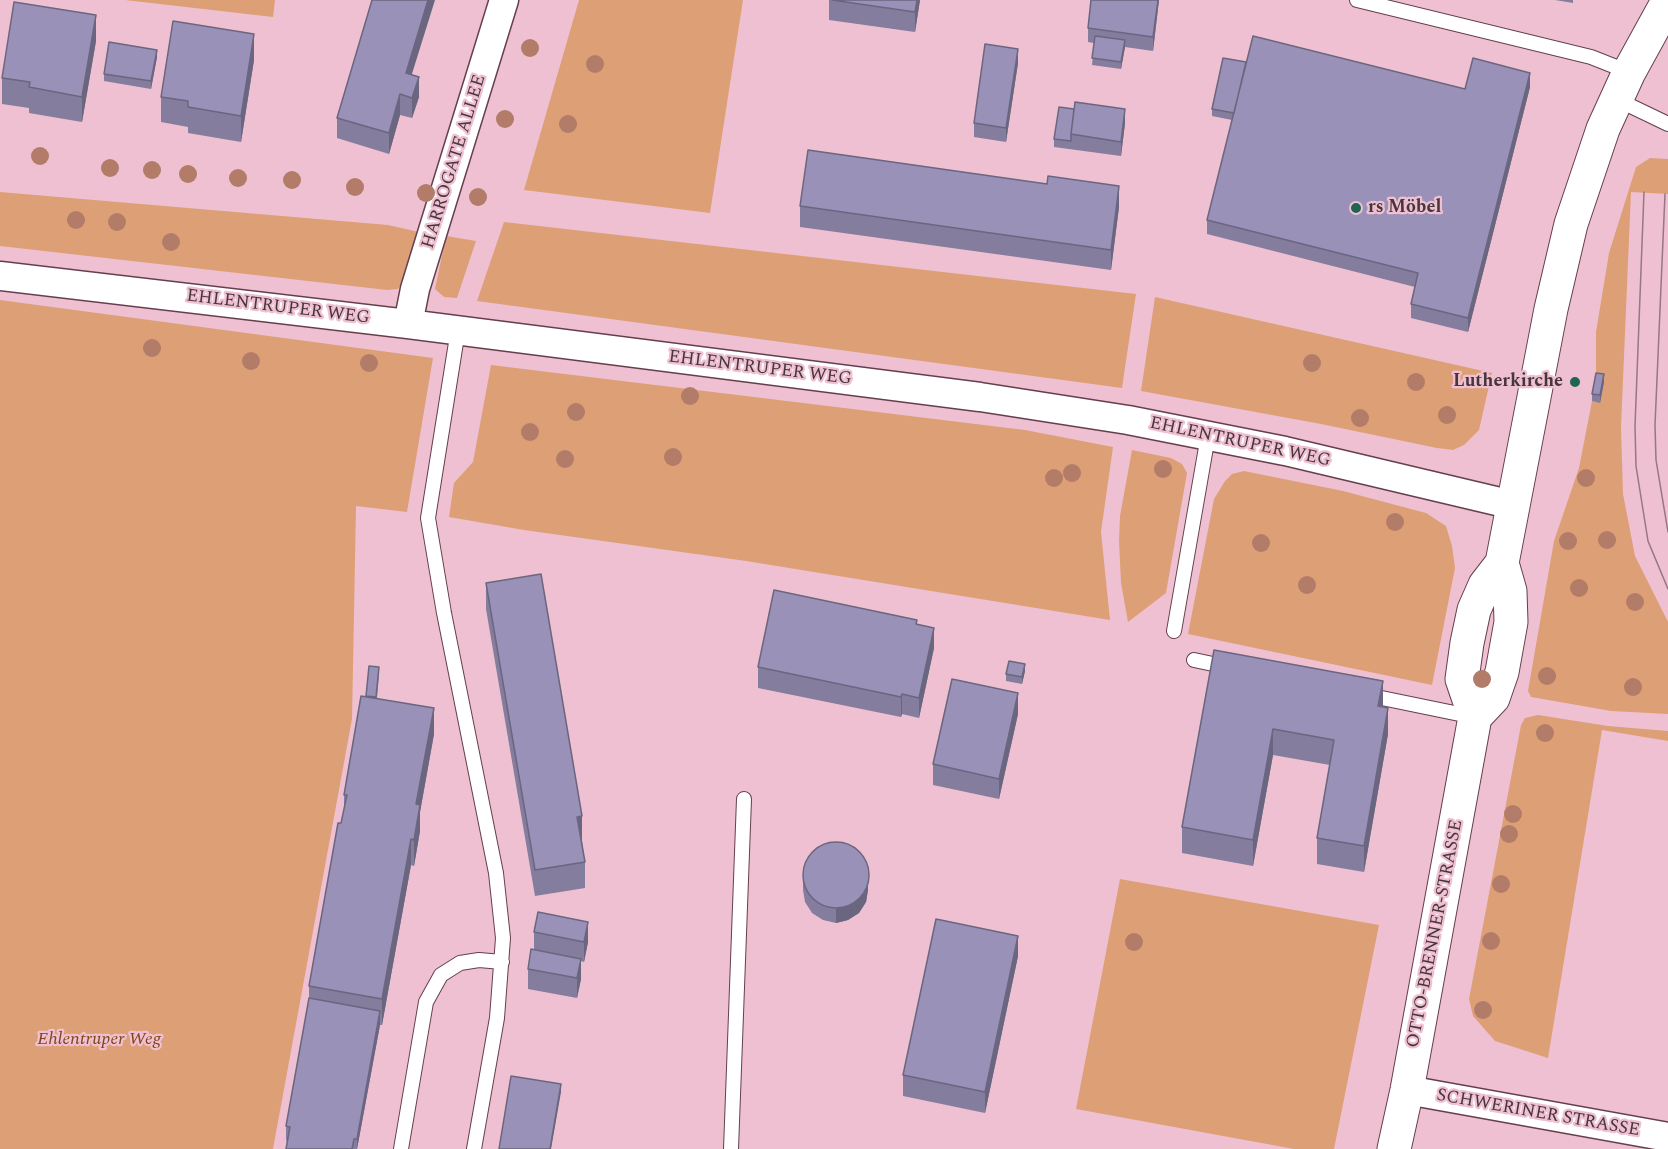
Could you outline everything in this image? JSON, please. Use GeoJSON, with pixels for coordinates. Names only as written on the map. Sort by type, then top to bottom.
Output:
{"type":"FeatureCollection","features":[{"type":"Feature","properties":{"kind":"street","name":"HARROGATE ALLEE"},"geometry":{"type":"LineString","coordinates":[[408,324],[415,289],[504,0]]}},
{"type":"Feature","properties":{"kind":"street","name":"OTTO-BRENNER-STRASSE"},"geometry":{"type":"LineString","coordinates":[[1394,1149],[1407,1090],[1475,717],[1462,679],[1474,610],[1485,585],[1502,563],[1551,309],[1571,224],[1590,164],[1623,86],[1668,1]]}},
{"type":"Feature","properties":{"kind":"street","name":"EHLENTRUPER WEG"},"geometry":{"type":"LineString","coordinates":[[0,276],[458,330],[980,397],[1285,451],[1513,504]]}},
{"type":"Feature","properties":{"kind":"street","name":"SCHWERINER STRASSE"},"geometry":{"type":"LineString","coordinates":[[1407,1090],[1668,1137]]}},
{"type":"Feature","properties":{"kind":"lane"},"geometry":{"type":"LineString","coordinates":[[1357,0],[1591,57],[1668,124]]}},
{"type":"Feature","properties":{"kind":"lane"},"geometry":{"type":"LineString","coordinates":[[458,330],[428,518],[444,613],[498,884],[503,938],[497,1018],[474,1149]]}},
{"type":"Feature","properties":{"kind":"lane"},"geometry":{"type":"LineString","coordinates":[[1174,631],[1208,436]]}},
{"type":"Feature","properties":{"kind":"lane"},"geometry":{"type":"LineString","coordinates":[[1194,660],[1241,670]]}},
{"type":"Feature","properties":{"kind":"lane"},"geometry":{"type":"LineString","coordinates":[[1358,693],[1475,717]]}},
{"type":"Feature","properties":{"kind":"lane"},"geometry":{"type":"LineString","coordinates":[[731,1149],[744,799]]}},
{"type":"Feature","properties":{"kind":"lane"},"geometry":{"type":"LineString","coordinates":[[401,1149],[426,1002],[441,975],[460,963],[479,960],[502,962]]}},
{"type":"Feature","properties":{"kind":"green space"},"geometry":{"type":"Polygon","coordinates":[[[125,0],[275,0],[273,17],[125,0]]]}},
{"type":"Feature","properties":{"kind":"green space"},"geometry":{"type":"Polygon","coordinates":[[[579,0],[743,0],[710,213],[524,190],[579,0]]]}},
{"type":"Feature","properties":{"kind":"green space"},"geometry":{"type":"Polygon","coordinates":[[[1650,158],[1668,159],[1668,194],[1631,192],[1621,427],[1623,494],[1635,556],[1668,622],[1668,714],[1611,711],[1531,697],[1528,691],[1554,541],[1579,468],[1592,401],[1600,402],[1604,382],[1596,380],[1596,332],[1609,253],[1636,167],[1650,158]]]}},
{"type":"Feature","properties":{"kind":"green space"},"geometry":{"type":"Polygon","coordinates":[[[0,192],[388,225],[419,232],[403,282],[398,289],[387,290],[0,246],[0,192]]]}},
{"type":"Feature","properties":{"kind":"green space"},"geometry":{"type":"Polygon","coordinates":[[[504,222],[1136,294],[1122,388],[477,301],[504,222]]]}},
{"type":"Feature","properties":{"kind":"green space"},"geometry":{"type":"Polygon","coordinates":[[[446,236],[476,241],[457,298],[444,297],[435,289],[446,236]]]}},
{"type":"Feature","properties":{"kind":"green space"},"geometry":{"type":"Polygon","coordinates":[[[1155,297],[1492,373],[1479,430],[1464,445],[1453,450],[1141,391],[1155,297]]]}},
{"type":"Feature","properties":{"kind":"green space","name":"Ehlentruper Weg"},"geometry":{"type":"Polygon","coordinates":[[[0,300],[433,358],[407,512],[356,506],[352,719],[273,1149],[0,1149],[0,300]]]}},
{"type":"Feature","properties":{"kind":"green space"},"geometry":{"type":"Polygon","coordinates":[[[491,365],[1025,430],[1113,447],[1101,532],[1110,620],[746,561],[524,530],[449,517],[454,483],[473,462],[491,365]]]}},
{"type":"Feature","properties":{"kind":"green space"},"geometry":{"type":"Polygon","coordinates":[[[1132,450],[1171,458],[1182,464],[1187,473],[1166,593],[1128,622],[1121,583],[1119,541],[1120,516],[1132,450]]]}},
{"type":"Feature","properties":{"kind":"green space"},"geometry":{"type":"Polygon","coordinates":[[[1244,471],[1343,491],[1426,513],[1446,526],[1455,568],[1432,685],[1188,634],[1214,499],[1232,474],[1244,471]]]}},
{"type":"Feature","properties":{"kind":"green space"},"geometry":{"type":"Polygon","coordinates":[[[1538,715],[1608,726],[1668,731],[1668,741],[1602,730],[1548,1058],[1495,1041],[1473,1016],[1469,999],[1521,725],[1525,718],[1538,715]]]}},
{"type":"Feature","properties":{"kind":"green space"},"geometry":{"type":"Polygon","coordinates":[[[1120,879],[1379,925],[1334,1149],[1294,1149],[1076,1109],[1120,879]]]}},
{"type":"Feature","properties":{"kind":"building"},"geometry":{"type":"Polygon","coordinates":[[[372,0],[428,0],[406,73],[419,77],[412,98],[400,94],[389,133],[337,118],[372,0]]]}},
{"type":"Feature","properties":{"kind":"building"},"geometry":{"type":"Polygon","coordinates":[[[832,0],[917,0],[915,12],[832,0]]]}},
{"type":"Feature","properties":{"kind":"building"},"geometry":{"type":"Polygon","coordinates":[[[1091,0],[1158,0],[1153,37],[1088,28],[1091,0]]]}},
{"type":"Feature","properties":{"kind":"building"},"geometry":{"type":"Polygon","coordinates":[[[14,2],[96,15],[82,97],[29,87],[30,82],[2,78],[14,2]]]}},
{"type":"Feature","properties":{"kind":"building"},"geometry":{"type":"Polygon","coordinates":[[[173,21],[254,34],[241,116],[188,107],[188,101],[161,97],[173,21]]]}},
{"type":"Feature","properties":{"kind":"building"},"geometry":{"type":"Polygon","coordinates":[[[1095,36],[1125,40],[1121,62],[1092,58],[1095,36]]]}},
{"type":"Feature","properties":{"kind":"building","name":"rs Möbel"},"geometry":{"type":"Polygon","coordinates":[[[1253,36],[1465,89],[1473,58],[1530,73],[1468,318],[1411,304],[1418,273],[1207,220],[1253,36]]]}},
{"type":"Feature","properties":{"kind":"building"},"geometry":{"type":"Polygon","coordinates":[[[109,42],[157,50],[151,81],[104,74],[109,42]]]}},
{"type":"Feature","properties":{"kind":"building"},"geometry":{"type":"Polygon","coordinates":[[[985,44],[1018,49],[1006,128],[974,123],[985,44]]]}},
{"type":"Feature","properties":{"kind":"building"},"geometry":{"type":"Polygon","coordinates":[[[1223,58],[1246,62],[1234,113],[1212,109],[1223,58]]]}},
{"type":"Feature","properties":{"kind":"building"},"geometry":{"type":"Polygon","coordinates":[[[1075,102],[1125,109],[1121,142],[1071,134],[1075,102]]]}},
{"type":"Feature","properties":{"kind":"building"},"geometry":{"type":"Polygon","coordinates":[[[1059,107],[1074,109],[1071,141],[1054,139],[1059,107]]]}},
{"type":"Feature","properties":{"kind":"building"},"geometry":{"type":"Polygon","coordinates":[[[808,150],[1047,184],[1048,176],[1119,186],[1111,250],[800,206],[808,150]]]}},
{"type":"Feature","properties":{"kind":"building"},"geometry":{"type":"Polygon","coordinates":[[[1596,373],[1604,374],[1600,395],[1592,394],[1596,373]]]}},
{"type":"Feature","properties":{"kind":"building"},"geometry":{"type":"Polygon","coordinates":[[[541,574],[582,816],[577,817],[585,862],[535,870],[486,583],[541,574]]]}},
{"type":"Feature","properties":{"kind":"building"},"geometry":{"type":"Polygon","coordinates":[[[774,590],[917,620],[916,624],[934,628],[919,698],[902,694],[901,697],[758,667],[774,590]]]}},
{"type":"Feature","properties":{"kind":"building"},"geometry":{"type":"Polygon","coordinates":[[[1214,650],[1383,681],[1378,706],[1388,708],[1364,846],[1317,838],[1334,740],[1273,729],[1253,840],[1182,827],[1214,650]]]}},
{"type":"Feature","properties":{"kind":"building"},"geometry":{"type":"Polygon","coordinates":[[[1009,661],[1025,664],[1022,677],[1006,674],[1009,661]]]}},
{"type":"Feature","properties":{"kind":"building"},"geometry":{"type":"Polygon","coordinates":[[[369,666],[379,667],[376,697],[366,696],[369,666]]]}},
{"type":"Feature","properties":{"kind":"building"},"geometry":{"type":"Polygon","coordinates":[[[952,679],[1018,693],[999,779],[933,764],[952,679]]]}},
{"type":"Feature","properties":{"kind":"building"},"geometry":{"type":"Polygon","coordinates":[[[361,696],[434,708],[416,804],[420,805],[414,840],[411,839],[382,999],[309,986],[338,823],[341,823],[347,795],[344,795],[361,696]]]}},
{"type":"Feature","properties":{"kind":"building"},"geometry":{"type":"Polygon","coordinates":[[[836,842],[848,845],[859,852],[866,863],[869,875],[866,887],[859,898],[848,905],[836,908],[824,905],[813,898],[806,887],[803,875],[806,863],[813,852],[824,845],[836,842]]]}},
{"type":"Feature","properties":{"kind":"building"},"geometry":{"type":"Polygon","coordinates":[[[538,912],[588,922],[584,942],[534,932],[538,912]]]}},
{"type":"Feature","properties":{"kind":"building"},"geometry":{"type":"Polygon","coordinates":[[[936,919],[1018,936],[985,1092],[903,1075],[936,919]]]}},
{"type":"Feature","properties":{"kind":"building"},"geometry":{"type":"Polygon","coordinates":[[[531,949],[581,959],[577,978],[528,969],[531,949]]]}},
{"type":"Feature","properties":{"kind":"building"},"geometry":{"type":"Polygon","coordinates":[[[309,998],[380,1011],[357,1139],[354,1139],[352,1149],[286,1149],[290,1127],[286,1126],[309,998]]]}},
{"type":"Feature","properties":{"kind":"building"},"geometry":{"type":"Polygon","coordinates":[[[511,1076],[561,1084],[550,1149],[499,1149],[511,1076]]]}},
{"type":"Feature","properties":{"kind":"tram line"},"geometry":{"type":"LineString","coordinates":[[1644,192],[1635,426],[1636,466],[1648,541],[1668,589]]}},
{"type":"Feature","properties":{"kind":"tram line"},"geometry":{"type":"LineString","coordinates":[[1665,194],[1655,425],[1656,460],[1668,532]]}},
{"type":"Feature","properties":{"kind":"place","name":"rs Möbel"},"geometry":{"type":"Point","coordinates":[1356,208]}},
{"type":"Feature","properties":{"kind":"place","name":"Lutherkirche"},"geometry":{"type":"Point","coordinates":[1575,382]}}]}
